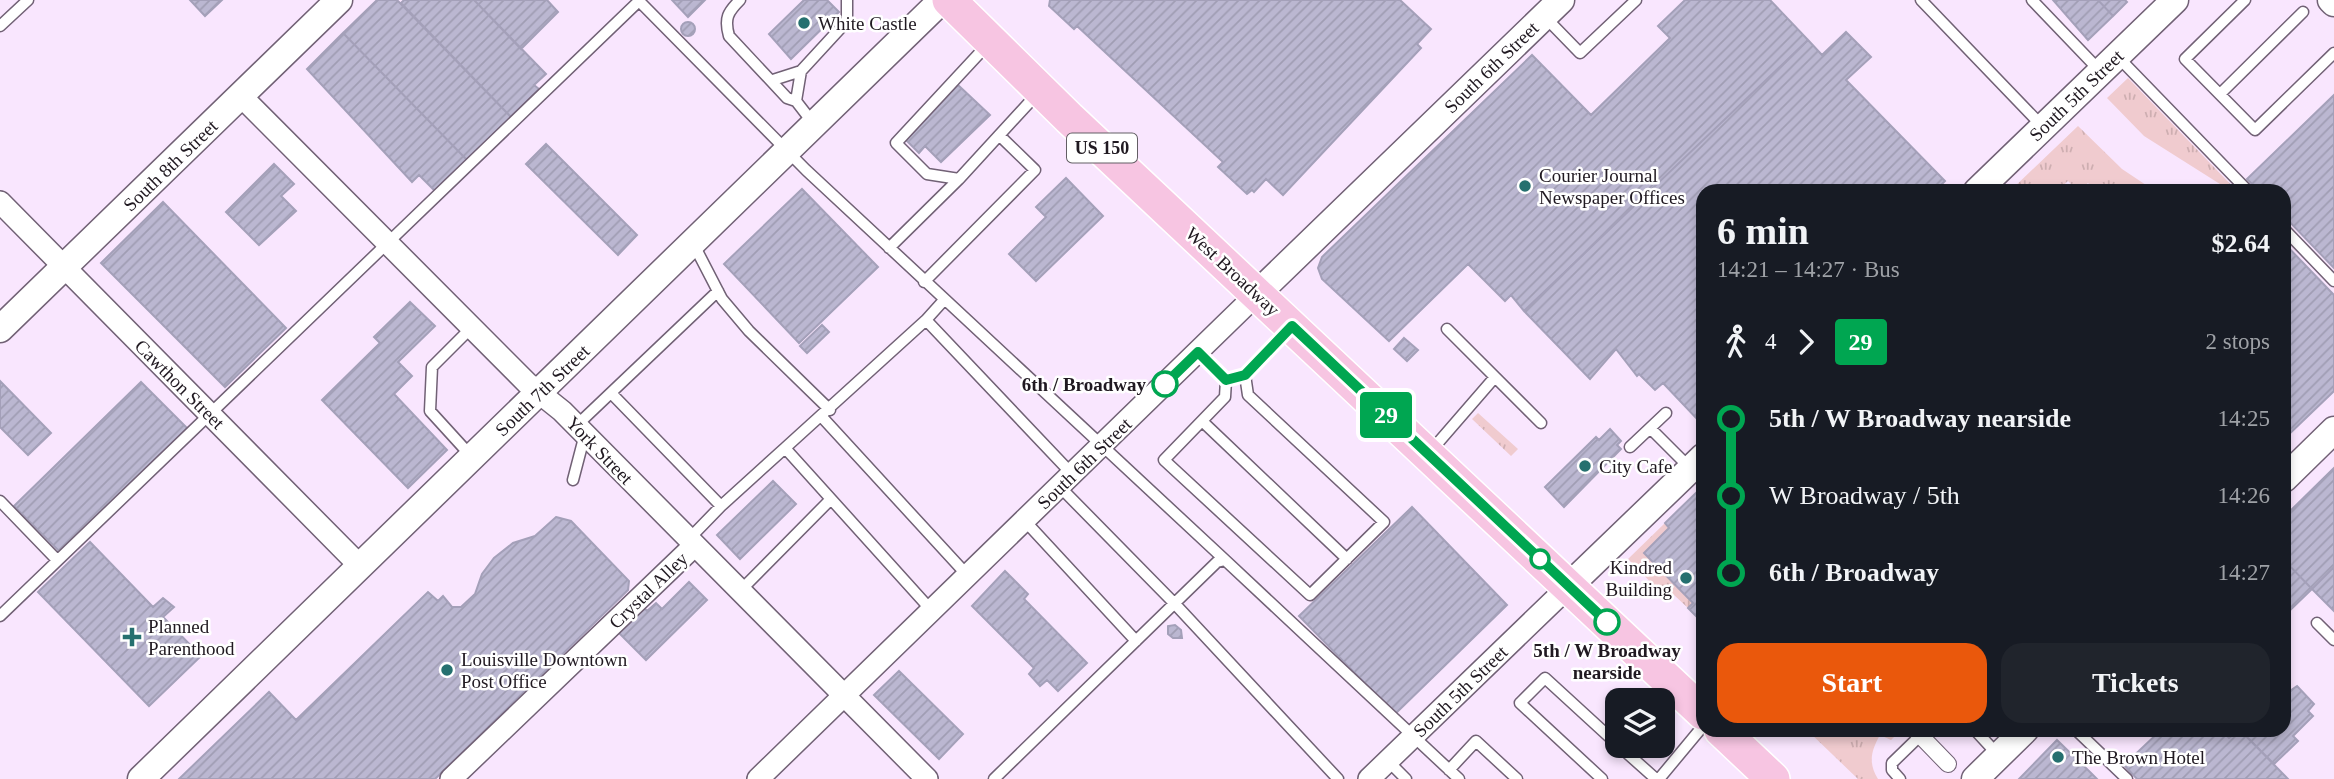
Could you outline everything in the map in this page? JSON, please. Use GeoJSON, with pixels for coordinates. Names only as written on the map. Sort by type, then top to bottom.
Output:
{"type":"FeatureCollection","features":[{"type":"Feature","properties":{"kind":"main road","name":"West Broadway"},"geometry":{"type":"LineString","coordinates":[[949,0],[1040,90],[1696,706]]}},
{"type":"Feature","properties":{"kind":"main road"},"geometry":{"type":"LineString","coordinates":[[1728,737],[1773,779]]}},
{"type":"Feature","properties":{"kind":"street","name":"South 8th Street"},"geometry":{"type":"LineString","coordinates":[[0,329],[340,0]]}},
{"type":"Feature","properties":{"kind":"street","name":"South 7th Street"},"geometry":{"type":"LineString","coordinates":[[141,779],[942,0]]}},
{"type":"Feature","properties":{"kind":"street","name":"South 5th Street"},"geometry":{"type":"LineString","coordinates":[[1985,184],[2175,0]]}},
{"type":"Feature","properties":{"kind":"street","name":"South 6th Street"},"geometry":{"type":"LineString","coordinates":[[758,779],[1552,8]]}},
{"type":"Feature","properties":{"kind":"street","name":"York Street"},"geometry":{"type":"LineString","coordinates":[[241,96],[472,327],[580,430],[927,779]]}},
{"type":"Feature","properties":{"kind":"street","name":"Cawthon Street"},"geometry":{"type":"LineString","coordinates":[[0,202],[360,566]]}},
{"type":"Feature","properties":{"kind":"street"},"geometry":{"type":"LineString","coordinates":[[2291,472],[2334,430]]}},
{"type":"Feature","properties":{"kind":"street","name":"South 5th Street"},"geometry":{"type":"LineString","coordinates":[[1369,779],[1696,464]]}},
{"type":"Feature","properties":{"kind":"street","name":"Crystal Alley"},"geometry":{"type":"LineString","coordinates":[[451,779],[691,543]]}},
{"type":"Feature","properties":{"kind":"street"},"geometry":{"type":"LineString","coordinates":[[1924,737],[1948,764]]}},
{"type":"Feature","properties":{"kind":"street"},"geometry":{"type":"LineString","coordinates":[[1975,779],[2018,737]]}},
{"type":"Feature","properties":{"kind":"lane"},"geometry":{"type":"LineString","coordinates":[[0,26],[28,0]]}},
{"type":"Feature","properties":{"kind":"lane"},"geometry":{"type":"LineString","coordinates":[[740,0],[728,12],[726,25],[729,36],[787,98],[796,101],[815,126]]}},
{"type":"Feature","properties":{"kind":"lane"},"geometry":{"type":"LineString","coordinates":[[773,80],[801,71],[847,21],[847,0]]}},
{"type":"Feature","properties":{"kind":"lane"},"geometry":{"type":"LineString","coordinates":[[1552,8],[1580,53],[1636,0]]}},
{"type":"Feature","properties":{"kind":"lane"},"geometry":{"type":"LineString","coordinates":[[1921,0],[2043,127]]}},
{"type":"Feature","properties":{"kind":"lane"},"geometry":{"type":"LineString","coordinates":[[2032,0],[2109,64],[2240,184]]}},
{"type":"Feature","properties":{"kind":"lane"},"geometry":{"type":"LineString","coordinates":[[2245,0],[2185,59],[2255,130],[2334,53]]}},
{"type":"Feature","properties":{"kind":"lane"},"geometry":{"type":"LineString","coordinates":[[0,616],[639,1],[787,152],[924,282],[1459,779]]}},
{"type":"Feature","properties":{"kind":"lane"},"geometry":{"type":"LineString","coordinates":[[2220,94],[2302,12]]}},
{"type":"Feature","properties":{"kind":"lane"},"geometry":{"type":"LineString","coordinates":[[959,179],[927,174],[896,143],[990,42]]}},
{"type":"Feature","properties":{"kind":"lane"},"geometry":{"type":"LineString","coordinates":[[796,101],[801,71]]}},
{"type":"Feature","properties":{"kind":"lane"},"geometry":{"type":"LineString","coordinates":[[889,248],[959,179],[1040,90]]}},
{"type":"Feature","properties":{"kind":"lane"},"geometry":{"type":"LineString","coordinates":[[924,282],[1035,170],[1000,136]]}},
{"type":"Feature","properties":{"kind":"lane"},"geometry":{"type":"LineString","coordinates":[[2291,236],[2334,281]]}},
{"type":"Feature","properties":{"kind":"lane"},"geometry":{"type":"LineString","coordinates":[[693,243],[718,291],[749,331],[968,576]]}},
{"type":"Feature","properties":{"kind":"lane"},"geometry":{"type":"LineString","coordinates":[[573,480],[580,430],[611,393],[718,291]]}},
{"type":"Feature","properties":{"kind":"lane"},"geometry":{"type":"LineString","coordinates":[[691,543],[721,506],[926,320],[944,300]]}},
{"type":"Feature","properties":{"kind":"lane"},"geometry":{"type":"LineString","coordinates":[[926,320],[1175,604],[1338,779]]}},
{"type":"Feature","properties":{"kind":"lane"},"geometry":{"type":"LineString","coordinates":[[1226,380],[1245,375],[1292,326]]}},
{"type":"Feature","properties":{"kind":"lane"},"geometry":{"type":"LineString","coordinates":[[472,327],[432,367],[430,411],[473,457]]}},
{"type":"Feature","properties":{"kind":"lane"},"geometry":{"type":"LineString","coordinates":[[1447,329],[1541,423]]}},
{"type":"Feature","properties":{"kind":"lane"},"geometry":{"type":"LineString","coordinates":[[1198,352],[1226,380],[1225,397],[1164,460],[1310,595],[1384,522],[1248,395],[1245,375]]}},
{"type":"Feature","properties":{"kind":"lane"},"geometry":{"type":"LineString","coordinates":[[1428,454],[1495,377]]}},
{"type":"Feature","properties":{"kind":"lane"},"geometry":{"type":"LineString","coordinates":[[611,393],[721,506]]}},
{"type":"Feature","properties":{"kind":"lane"},"geometry":{"type":"LineString","coordinates":[[1225,397],[1248,395]]}},
{"type":"Feature","properties":{"kind":"lane"},"geometry":{"type":"LineString","coordinates":[[1630,447],[1666,412]]}},
{"type":"Feature","properties":{"kind":"lane"},"geometry":{"type":"LineString","coordinates":[[1202,421],[1347,559]]}},
{"type":"Feature","properties":{"kind":"lane"},"geometry":{"type":"LineString","coordinates":[[1650,428],[1696,462]]}},
{"type":"Feature","properties":{"kind":"lane"},"geometry":{"type":"LineString","coordinates":[[785,448],[932,611]]}},
{"type":"Feature","properties":{"kind":"lane"},"geometry":{"type":"LineString","coordinates":[[740,591],[831,499]]}},
{"type":"Feature","properties":{"kind":"lane"},"geometry":{"type":"LineString","coordinates":[[0,502],[57,560]]}},
{"type":"Feature","properties":{"kind":"lane"},"geometry":{"type":"LineString","coordinates":[[1025,521],[1136,641]]}},
{"type":"Feature","properties":{"kind":"lane"},"geometry":{"type":"LineString","coordinates":[[994,779],[1217,562],[1225,560]]}},
{"type":"Feature","properties":{"kind":"lane"},"geometry":{"type":"LineString","coordinates":[[2317,624],[2334,640]]}},
{"type":"Feature","properties":{"kind":"lane"},"geometry":{"type":"LineString","coordinates":[[1602,779],[1520,703],[1545,678],[1605,733]]}},
{"type":"Feature","properties":{"kind":"lane"},"geometry":{"type":"LineString","coordinates":[[1633,758],[1658,779],[1696,734]]}},
{"type":"Feature","properties":{"kind":"lane"},"geometry":{"type":"LineString","coordinates":[[1900,779],[1892,770],[1892,763],[1915,737]]}},
{"type":"Feature","properties":{"kind":"lane"},"geometry":{"type":"LineString","coordinates":[[1981,737],[1999,756]]}},
{"type":"Feature","properties":{"kind":"lane"},"geometry":{"type":"LineString","coordinates":[[2083,737],[2127,779]]}},
{"type":"Feature","properties":{"kind":"lane"},"geometry":{"type":"LineString","coordinates":[[1449,770],[1476,741],[1517,779]]}},
{"type":"Feature","properties":{"kind":"lane"},"geometry":{"type":"LineString","coordinates":[[1388,761],[1406,779]]}},
{"type":"Feature","properties":{"kind":"green space"},"geometry":{"type":"Polygon","coordinates":[[[2128,78],[2230,184],[2220,184],[2144,136],[2107,98],[2128,78]]]}},
{"type":"Feature","properties":{"kind":"green space"},"geometry":{"type":"Polygon","coordinates":[[[2078,126],[2122,169],[2144,184],[2071,184],[2068,181],[2065,184],[2017,184],[2078,126]]]}},
{"type":"Feature","properties":{"kind":"green space"},"geometry":{"type":"Polygon","coordinates":[[[1478,413],[1518,449],[1511,456],[1472,419],[1478,413]]]}},
{"type":"Feature","properties":{"kind":"green space"},"geometry":{"type":"Polygon","coordinates":[[[1665,523],[1669,528],[1644,553],[1693,603],[1688,608],[1674,595],[1668,600],[1628,559],[1665,523]]]}},
{"type":"Feature","properties":{"kind":"green space"},"geometry":{"type":"Polygon","coordinates":[[[1814,737],[1879,737],[1872,762],[1878,779],[1858,779],[1814,737]]]}},
{"type":"Feature","properties":{"kind":"building"},"geometry":{"type":"Polygon","coordinates":[[[190,0],[222,0],[205,16],[190,0]]]}},
{"type":"Feature","properties":{"kind":"building"},"geometry":{"type":"Polygon","coordinates":[[[377,0],[397,0],[511,117],[467,160],[343,33],[377,0]]]}},
{"type":"Feature","properties":{"kind":"building"},"geometry":{"type":"Polygon","coordinates":[[[404,0],[474,0],[546,74],[534,85],[539,89],[511,117],[401,3],[404,0]]]}},
{"type":"Feature","properties":{"kind":"building"},"geometry":{"type":"Polygon","coordinates":[[[474,0],[547,0],[558,12],[521,49],[474,0]]]}},
{"type":"Feature","properties":{"kind":"building"},"geometry":{"type":"Polygon","coordinates":[[[672,0],[705,0],[688,17],[672,0]]]}},
{"type":"Feature","properties":{"kind":"building","name":"White Castle"},"geometry":{"type":"Polygon","coordinates":[[[804,0],[827,0],[839,12],[791,59],[769,34],[804,0]]]}},
{"type":"Feature","properties":{"kind":"building"},"geometry":{"type":"Polygon","coordinates":[[[1050,0],[1400,0],[1431,29],[1417,44],[1421,48],[1283,195],[1266,179],[1254,192],[1252,190],[1247,194],[1218,167],[1223,162],[1077,26],[1074,29],[1049,6],[1050,0]]]}},
{"type":"Feature","properties":{"kind":"building","name":"Courier Journal Newspaper Offices"},"geometry":{"type":"Polygon","coordinates":[[[1685,0],[1770,0],[1808,40],[1524,311],[1511,295],[1505,301],[1468,264],[1389,341],[1322,279],[1318,268],[1322,257],[1532,55],[1591,115],[1670,38],[1658,26],[1685,0]]]}},
{"type":"Feature","properties":{"kind":"building"},"geometry":{"type":"Polygon","coordinates":[[[2053,0],[2098,0],[2113,16],[2088,40],[2053,0]]]}},
{"type":"Feature","properties":{"kind":"building"},"geometry":{"type":"Polygon","coordinates":[[[2098,0],[2125,0],[2127,2],[2113,16],[2098,0]]]}},
{"type":"Feature","properties":{"kind":"building"},"geometry":{"type":"Polygon","coordinates":[[[685,22],[691,22],[695,29],[691,36],[685,36],[681,32],[681,26],[685,22]]]}},
{"type":"Feature","properties":{"kind":"building"},"geometry":{"type":"Polygon","coordinates":[[[1846,32],[1871,57],[1846,80],[1945,181],[1942,184],[1696,184],[1696,418],[1663,383],[1655,390],[1639,374],[1637,376],[1616,349],[1590,379],[1524,311],[1808,40],[1822,55],[1846,32]]]}},
{"type":"Feature","properties":{"kind":"building"},"geometry":{"type":"Polygon","coordinates":[[[343,33],[467,160],[435,191],[419,175],[412,182],[307,69],[343,33]]]}},
{"type":"Feature","properties":{"kind":"building"},"geometry":{"type":"Polygon","coordinates":[[[958,85],[990,115],[941,162],[925,146],[919,153],[906,140],[958,85]]]}},
{"type":"Feature","properties":{"kind":"building"},"geometry":{"type":"Polygon","coordinates":[[[2334,95],[2334,268],[2291,223],[2291,184],[2252,184],[2247,179],[2334,95]]]}},
{"type":"Feature","properties":{"kind":"building"},"geometry":{"type":"Polygon","coordinates":[[[546,144],[637,235],[618,255],[526,164],[546,144]]]}},
{"type":"Feature","properties":{"kind":"building"},"geometry":{"type":"Polygon","coordinates":[[[274,164],[294,184],[281,196],[296,211],[259,245],[226,212],[274,164]]]}},
{"type":"Feature","properties":{"kind":"building"},"geometry":{"type":"Polygon","coordinates":[[[1066,178],[1103,216],[1036,281],[1009,254],[1046,217],[1036,207],[1066,178]]]}},
{"type":"Feature","properties":{"kind":"building"},"geometry":{"type":"Polygon","coordinates":[[[802,189],[878,267],[799,343],[724,264],[802,189]]]}},
{"type":"Feature","properties":{"kind":"building"},"geometry":{"type":"Polygon","coordinates":[[[163,202],[286,328],[225,387],[101,263],[163,202]]]}},
{"type":"Feature","properties":{"kind":"building"},"geometry":{"type":"Polygon","coordinates":[[[2291,250],[2334,295],[2334,391],[2291,432],[2291,250]]]}},
{"type":"Feature","properties":{"kind":"building"},"geometry":{"type":"Polygon","coordinates":[[[410,302],[435,326],[398,362],[412,376],[394,394],[447,450],[408,488],[322,400],[380,343],[374,337],[410,302]]]}},
{"type":"Feature","properties":{"kind":"building"},"geometry":{"type":"Polygon","coordinates":[[[822,325],[829,332],[807,353],[800,346],[822,325]]]}},
{"type":"Feature","properties":{"kind":"building"},"geometry":{"type":"Polygon","coordinates":[[[1404,338],[1418,350],[1407,361],[1394,349],[1404,338]]]}},
{"type":"Feature","properties":{"kind":"building"},"geometry":{"type":"Polygon","coordinates":[[[0,381],[51,433],[28,455],[0,427],[0,381]]]}},
{"type":"Feature","properties":{"kind":"building"},"geometry":{"type":"Polygon","coordinates":[[[141,382],[188,429],[61,553],[14,506],[141,382]]]}},
{"type":"Feature","properties":{"kind":"building"},"geometry":{"type":"Polygon","coordinates":[[[1610,429],[1621,441],[1617,445],[1621,449],[1564,507],[1545,487],[1596,437],[1599,440],[1610,429]]]}},
{"type":"Feature","properties":{"kind":"building"},"geometry":{"type":"Polygon","coordinates":[[[2334,468],[2334,567],[2312,589],[2291,567],[2291,510],[2334,468]]]}},
{"type":"Feature","properties":{"kind":"building"},"geometry":{"type":"Polygon","coordinates":[[[773,481],[796,504],[740,559],[717,535],[773,481]]]}},
{"type":"Feature","properties":{"kind":"building","name":"Kindred Building"},"geometry":{"type":"Polygon","coordinates":[[[1696,493],[1696,616],[1688,608],[1693,603],[1644,553],[1669,528],[1665,523],[1696,493]]]}},
{"type":"Feature","properties":{"kind":"building","name":"Kindred Building"},"geometry":{"type":"Polygon","coordinates":[[[1696,493],[1696,616],[1688,608],[1693,603],[1644,553],[1669,528],[1665,523],[1696,493]]]}},
{"type":"Feature","properties":{"kind":"building"},"geometry":{"type":"Polygon","coordinates":[[[1412,507],[1507,605],[1395,714],[1299,616],[1412,507]]]}},
{"type":"Feature","properties":{"kind":"building","name":"Louisville Downtown Post Office"},"geometry":{"type":"Polygon","coordinates":[[[556,517],[571,521],[629,581],[628,590],[435,779],[179,779],[269,692],[296,720],[428,592],[438,601],[443,596],[452,607],[461,607],[475,594],[482,574],[494,558],[513,543],[535,536],[556,517]]]}},
{"type":"Feature","properties":{"kind":"building","name":"Planned Parenthood"},"geometry":{"type":"Polygon","coordinates":[[[90,542],[153,607],[163,598],[174,607],[163,617],[201,656],[149,706],[38,592],[90,542]]]}},
{"type":"Feature","properties":{"kind":"building"},"geometry":{"type":"Polygon","coordinates":[[[2291,567],[2312,589],[2291,609],[2291,567]]]}},
{"type":"Feature","properties":{"kind":"building"},"geometry":{"type":"Polygon","coordinates":[[[2334,567],[2334,611],[2312,589],[2334,567]]]}},
{"type":"Feature","properties":{"kind":"building"},"geometry":{"type":"Polygon","coordinates":[[[1005,571],[1028,594],[1024,599],[1087,663],[1058,691],[1047,680],[1040,686],[1029,674],[1034,668],[972,606],[1005,571]]]}},
{"type":"Feature","properties":{"kind":"building"},"geometry":{"type":"Polygon","coordinates":[[[689,582],[707,600],[646,660],[618,632],[643,607],[647,611],[656,603],[662,609],[689,582]]]}},
{"type":"Feature","properties":{"kind":"building"},"geometry":{"type":"Polygon","coordinates":[[[1175,625],[1181,630],[1182,638],[1173,638],[1168,634],[1168,626],[1175,625]]]}},
{"type":"Feature","properties":{"kind":"building"},"geometry":{"type":"Polygon","coordinates":[[[899,671],[963,734],[939,759],[874,695],[899,671]]]}},
{"type":"Feature","properties":{"kind":"building"},"geometry":{"type":"Polygon","coordinates":[[[2297,686],[2314,704],[2308,711],[2313,716],[2293,736],[2298,741],[2274,764],[2247,737],[2291,737],[2291,690],[2297,686]]]}},
{"type":"Feature","properties":{"kind":"building"},"geometry":{"type":"Polygon","coordinates":[[[2154,737],[2247,737],[2288,779],[2137,779],[2124,765],[2154,737]]]}},
{"type":"Feature","properties":{"kind":"building","name":"The Brown Hotel"},"geometry":{"type":"Polygon","coordinates":[[[2057,740],[2091,773],[2097,779],[2019,779],[2057,740]]]}},
{"type":"Feature","properties":{"kind":"bus line","name":"29"},"geometry":{"type":"LineString","coordinates":[[1165,384],[1198,352],[1226,380],[1245,375],[1292,326],[1607,622]]}},
{"type":"Feature","properties":{"kind":"place","name":"White Castle"},"geometry":{"type":"Point","coordinates":[804,23]}},
{"type":"Feature","properties":{"kind":"place","name":"Courier Journal Newspaper Offices"},"geometry":{"type":"Point","coordinates":[1525,186]}},
{"type":"Feature","properties":{"kind":"place","name":"6th / Broadway"},"geometry":{"type":"Point","coordinates":[1165,384]}},
{"type":"Feature","properties":{"kind":"place","name":"City Cafe"},"geometry":{"type":"Point","coordinates":[1585,466]}},
{"type":"Feature","properties":{"kind":"place","name":"Kindred Building"},"geometry":{"type":"Point","coordinates":[1686,578]}},
{"type":"Feature","properties":{"kind":"place","name":"5th / W Broadway nearside"},"geometry":{"type":"Point","coordinates":[1607,622]}},
{"type":"Feature","properties":{"kind":"place","name":"Planned Parenthood"},"geometry":{"type":"Point","coordinates":[132,637]}},
{"type":"Feature","properties":{"kind":"place","name":"Louisville Downtown Post Office"},"geometry":{"type":"Point","coordinates":[447,670]}},
{"type":"Feature","properties":{"kind":"place","name":"The Brown Hotel"},"geometry":{"type":"Point","coordinates":[2058,757]}}]}
